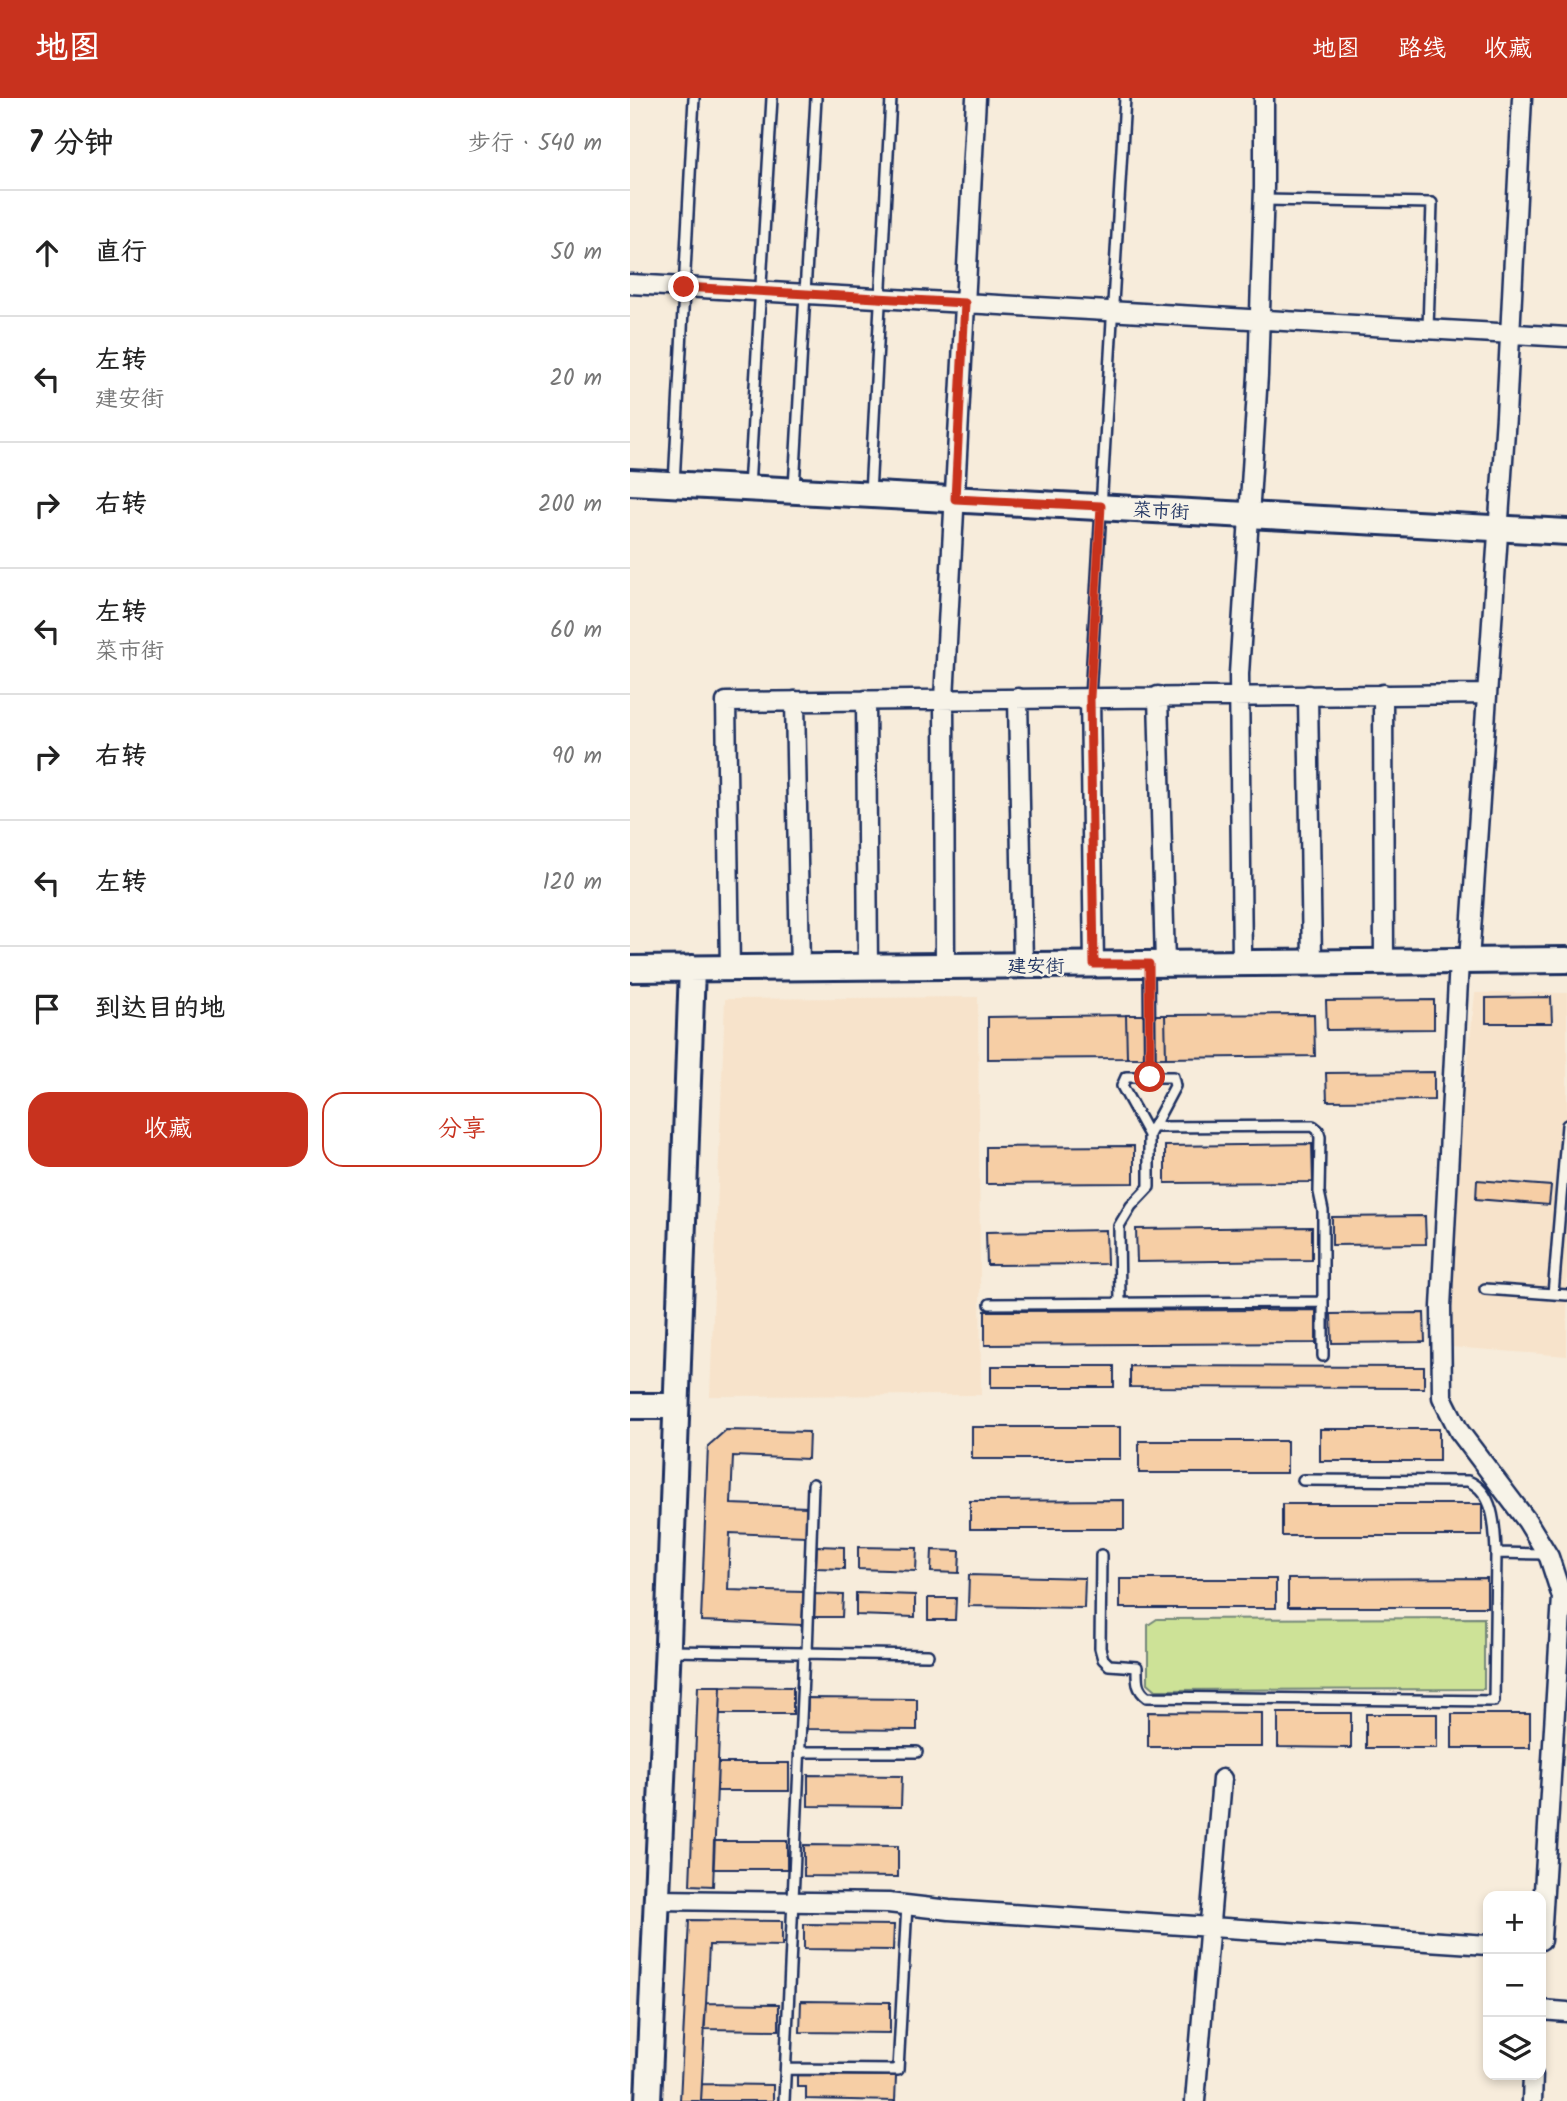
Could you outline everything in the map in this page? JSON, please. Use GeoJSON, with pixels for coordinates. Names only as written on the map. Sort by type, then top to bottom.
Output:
{"type":"FeatureCollection","features":[{"type":"Feature","properties":{"kind":"street"},"geometry":{"type":"LineString","coordinates":[[945,966],[944,699],[976,98]]}},
{"type":"Feature","properties":{"kind":"street"},"geometry":{"type":"LineString","coordinates":[[1242,963],[1239,695],[1260,320],[1264,98]]}},
{"type":"Feature","properties":{"kind":"street"},"geometry":{"type":"LineString","coordinates":[[1522,98],[1511,334],[1488,694],[1464,961],[1441,1307],[1442,1397],[1459,1431],[1527,1521],[1547,1554],[1562,1597],[1544,1891]]}},
{"type":"Feature","properties":{"kind":"street"},"geometry":{"type":"LineString","coordinates":[[630,284],[1567,337]]}},
{"type":"Feature","properties":{"kind":"street","name":"菜市街"},"geometry":{"type":"LineString","coordinates":[[630,482],[1567,532]]}},
{"type":"Feature","properties":{"kind":"street"},"geometry":{"type":"LineString","coordinates":[[1383,694],[1384,962]]}},
{"type":"Feature","properties":{"kind":"street"},"geometry":{"type":"LineString","coordinates":[[730,968],[726,702],[1488,694]]}},
{"type":"Feature","properties":{"kind":"street"},"geometry":{"type":"LineString","coordinates":[[1308,695],[1312,962]]}},
{"type":"Feature","properties":{"kind":"street"},"geometry":{"type":"LineString","coordinates":[[1157,964],[1158,696]]}},
{"type":"Feature","properties":{"kind":"street"},"geometry":{"type":"LineString","coordinates":[[1090,697],[1094,964]]}},
{"type":"Feature","properties":{"kind":"street"},"geometry":{"type":"LineString","coordinates":[[1018,698],[1023,965]]}},
{"type":"Feature","properties":{"kind":"street"},"geometry":{"type":"LineString","coordinates":[[866,700],[869,966]]}},
{"type":"Feature","properties":{"kind":"street"},"geometry":{"type":"LineString","coordinates":[[794,701],[800,967]]}},
{"type":"Feature","properties":{"kind":"street","name":"建安街"},"geometry":{"type":"LineString","coordinates":[[630,969],[1567,960]]}},
{"type":"Feature","properties":{"kind":"street"},"geometry":{"type":"LineString","coordinates":[[632,2101],[668,1406],[684,968]]}},
{"type":"Feature","properties":{"kind":"street"},"geometry":{"type":"LineString","coordinates":[[630,1406],[668,1406]]}},
{"type":"Feature","properties":{"kind":"street"},"geometry":{"type":"LineString","coordinates":[[648,2101],[667,1651],[668,1406]]}},
{"type":"Feature","properties":{"kind":"street"},"geometry":{"type":"LineString","coordinates":[[1195,2101],[1222,1779]]}},
{"type":"Feature","properties":{"kind":"street"},"geometry":{"type":"LineString","coordinates":[[657,1900],[906,1905],[948,1910],[1483,1945]]}},
{"type":"Feature","properties":{"kind":"street"},"geometry":{"type":"LineString","coordinates":[[1546,2010],[1567,2012]]}},
{"type":"Feature","properties":{"kind":"street"},"geometry":{"type":"LineString","coordinates":[[1532,2101],[1533,2080]]}},
{"type":"Feature","properties":{"kind":"lane"},"geometry":{"type":"LineString","coordinates":[[674,484],[694,98]]}},
{"type":"Feature","properties":{"kind":"lane"},"geometry":{"type":"LineString","coordinates":[[749,488],[772,98]]}},
{"type":"Feature","properties":{"kind":"lane"},"geometry":{"type":"LineString","coordinates":[[794,490],[816,98]]}},
{"type":"Feature","properties":{"kind":"lane"},"geometry":{"type":"LineString","coordinates":[[870,494],[891,98]]}},
{"type":"Feature","properties":{"kind":"lane"},"geometry":{"type":"LineString","coordinates":[[1090,697],[1125,98]]}},
{"type":"Feature","properties":{"kind":"lane"},"geometry":{"type":"LineString","coordinates":[[1264,200],[1432,203],[1428,329]]}},
{"type":"Feature","properties":{"kind":"lane"},"geometry":{"type":"LineString","coordinates":[[1150,1077],[1157,964]]}},
{"type":"Feature","properties":{"kind":"lane"},"geometry":{"type":"LineString","coordinates":[[1120,1303],[1119,1226],[1131,1206],[1149,1186],[1151,1131],[1175,1086],[1173,1077],[1126,1077],[1122,1086],[1151,1131]]}},
{"type":"Feature","properties":{"kind":"lane"},"geometry":{"type":"LineString","coordinates":[[1553,1294],[1567,1125]]}},
{"type":"Feature","properties":{"kind":"lane"},"geometry":{"type":"LineString","coordinates":[[1151,1131],[1313,1126],[1318,1130],[1319,1192],[1323,1211],[1323,1356]]}},
{"type":"Feature","properties":{"kind":"lane"},"geometry":{"type":"LineString","coordinates":[[1485,1289],[1567,1295]]}},
{"type":"Feature","properties":{"kind":"lane"},"geometry":{"type":"LineString","coordinates":[[990,1304],[1323,1302]]}},
{"type":"Feature","properties":{"kind":"lane"},"geometry":{"type":"LineString","coordinates":[[1101,1555],[1100,1648],[1103,1659],[1109,1665],[1137,1667],[1140,1691],[1147,1697],[1494,1701],[1494,1516],[1477,1485],[1468,1481],[1303,1480]]}},
{"type":"Feature","properties":{"kind":"lane"},"geometry":{"type":"LineString","coordinates":[[784,2101],[813,1485]]}},
{"type":"Feature","properties":{"kind":"lane"},"geometry":{"type":"LineString","coordinates":[[1496,1553],[1547,1554]]}},
{"type":"Feature","properties":{"kind":"lane"},"geometry":{"type":"LineString","coordinates":[[667,1651],[928,1656]]}},
{"type":"Feature","properties":{"kind":"lane"},"geometry":{"type":"LineString","coordinates":[[799,1752],[918,1752]]}},
{"type":"Feature","properties":{"kind":"lane"},"geometry":{"type":"LineString","coordinates":[[786,2069],[898,2070],[906,1905]]}},
{"type":"Feature","properties":{"kind":"shaded area"},"geometry":{"type":"Polygon","coordinates":[[[1475,993],[1567,993],[1567,1356],[1451,1347],[1447,1334],[1460,1134],[1475,993]]]}},
{"type":"Feature","properties":{"kind":"shaded area"},"geometry":{"type":"Polygon","coordinates":[[[978,997],[981,1395],[710,1396],[725,999],[978,997]]]}},
{"type":"Feature","properties":{"kind":"shaded area"},"geometry":{"type":"Polygon","coordinates":[[[1567,1679],[1567,1758],[1562,1758],[1567,1679]]]}},
{"type":"Feature","properties":{"kind":"green space"},"geometry":{"type":"Polygon","coordinates":[[[1484,1618],[1484,1689],[1156,1690],[1148,1683],[1148,1625],[1157,1619],[1484,1618]]]}},
{"type":"Feature","properties":{"kind":"building"},"geometry":{"type":"Polygon","coordinates":[[[1551,997],[1552,1023],[1486,1023],[1486,998],[1551,997]]]}},
{"type":"Feature","properties":{"kind":"building"},"geometry":{"type":"Polygon","coordinates":[[[1434,1000],[1434,1029],[1327,1030],[1326,1001],[1434,1000]]]}},
{"type":"Feature","properties":{"kind":"building"},"geometry":{"type":"Polygon","coordinates":[[[1314,1014],[1315,1056],[1166,1058],[1165,1015],[1314,1014]]]}},
{"type":"Feature","properties":{"kind":"building"},"geometry":{"type":"Polygon","coordinates":[[[1126,1015],[1127,1058],[988,1059],[988,1017],[1126,1015]]]}},
{"type":"Feature","properties":{"kind":"building"},"geometry":{"type":"Polygon","coordinates":[[[1126,1015],[1165,1015],[1166,1058],[1127,1058],[1126,1015]]]}},
{"type":"Feature","properties":{"kind":"building"},"geometry":{"type":"Polygon","coordinates":[[[1434,1072],[1434,1100],[1327,1101],[1326,1073],[1434,1072]]]}},
{"type":"Feature","properties":{"kind":"building"},"geometry":{"type":"Polygon","coordinates":[[[1312,1144],[1313,1182],[1165,1183],[1165,1146],[1312,1144]]]}},
{"type":"Feature","properties":{"kind":"building"},"geometry":{"type":"Polygon","coordinates":[[[1134,1146],[1134,1183],[986,1184],[986,1147],[1134,1146]]]}},
{"type":"Feature","properties":{"kind":"building"},"geometry":{"type":"Polygon","coordinates":[[[1477,1180],[1551,1186],[1549,1205],[1476,1199],[1477,1180]]]}},
{"type":"Feature","properties":{"kind":"building"},"geometry":{"type":"Polygon","coordinates":[[[1425,1216],[1426,1244],[1332,1245],[1332,1217],[1425,1216]]]}},
{"type":"Feature","properties":{"kind":"building"},"geometry":{"type":"Polygon","coordinates":[[[1312,1227],[1312,1260],[1137,1262],[1136,1229],[1312,1227]]]}},
{"type":"Feature","properties":{"kind":"building"},"geometry":{"type":"Polygon","coordinates":[[[1106,1230],[1107,1264],[987,1265],[986,1232],[1106,1230]]]}},
{"type":"Feature","properties":{"kind":"building"},"geometry":{"type":"Polygon","coordinates":[[[1316,1310],[1316,1343],[985,1345],[985,1311],[1316,1310]]]}},
{"type":"Feature","properties":{"kind":"building"},"geometry":{"type":"Polygon","coordinates":[[[1424,1313],[1425,1342],[1332,1343],[1331,1314],[1424,1313]]]}},
{"type":"Feature","properties":{"kind":"building"},"geometry":{"type":"Polygon","coordinates":[[[991,1366],[1114,1366],[1114,1387],[991,1387],[991,1366]]]}},
{"type":"Feature","properties":{"kind":"building"},"geometry":{"type":"Polygon","coordinates":[[[1130,1366],[1424,1367],[1424,1388],[1130,1387],[1130,1366]]]}},
{"type":"Feature","properties":{"kind":"building"},"geometry":{"type":"Polygon","coordinates":[[[972,1427],[1120,1427],[1120,1459],[972,1459],[972,1427]]]}},
{"type":"Feature","properties":{"kind":"building"},"geometry":{"type":"Polygon","coordinates":[[[1320,1429],[1439,1429],[1439,1461],[1320,1461],[1320,1429]]]}},
{"type":"Feature","properties":{"kind":"building"},"geometry":{"type":"Polygon","coordinates":[[[726,1430],[809,1432],[808,1459],[733,1456],[731,1504],[807,1507],[806,1536],[730,1533],[728,1590],[804,1592],[802,1625],[701,1621],[708,1446],[726,1430]]]}},
{"type":"Feature","properties":{"kind":"building"},"geometry":{"type":"Polygon","coordinates":[[[1139,1441],[1287,1441],[1287,1473],[1139,1473],[1139,1441]]]}},
{"type":"Feature","properties":{"kind":"building"},"geometry":{"type":"Polygon","coordinates":[[[1124,1500],[1124,1529],[970,1529],[970,1501],[1124,1500]]]}},
{"type":"Feature","properties":{"kind":"building"},"geometry":{"type":"Polygon","coordinates":[[[1282,1504],[1482,1504],[1482,1536],[1282,1536],[1282,1504]]]}},
{"type":"Feature","properties":{"kind":"building"},"geometry":{"type":"Polygon","coordinates":[[[817,1546],[844,1547],[844,1569],[816,1568],[817,1546]]]}},
{"type":"Feature","properties":{"kind":"building"},"geometry":{"type":"Polygon","coordinates":[[[858,1547],[917,1548],[916,1571],[858,1569],[858,1547]]]}},
{"type":"Feature","properties":{"kind":"building"},"geometry":{"type":"Polygon","coordinates":[[[932,1550],[960,1551],[959,1573],[931,1572],[932,1550]]]}},
{"type":"Feature","properties":{"kind":"building"},"geometry":{"type":"Polygon","coordinates":[[[969,1575],[1085,1578],[1084,1608],[968,1606],[969,1575]]]}},
{"type":"Feature","properties":{"kind":"building"},"geometry":{"type":"Polygon","coordinates":[[[1487,1578],[1487,1607],[1288,1607],[1288,1579],[1487,1578]]]}},
{"type":"Feature","properties":{"kind":"building"},"geometry":{"type":"Polygon","coordinates":[[[1120,1579],[1276,1579],[1276,1608],[1120,1608],[1120,1579]]]}},
{"type":"Feature","properties":{"kind":"building"},"geometry":{"type":"Polygon","coordinates":[[[856,1593],[915,1595],[915,1617],[856,1615],[856,1593]]]}},
{"type":"Feature","properties":{"kind":"building"},"geometry":{"type":"Polygon","coordinates":[[[815,1594],[843,1595],[842,1617],[814,1617],[815,1594]]]}},
{"type":"Feature","properties":{"kind":"building"},"geometry":{"type":"Polygon","coordinates":[[[928,1598],[956,1598],[955,1620],[928,1620],[928,1598]]]}},
{"type":"Feature","properties":{"kind":"building"},"geometry":{"type":"Polygon","coordinates":[[[698,1686],[721,1686],[713,1886],[690,1885],[698,1686]]]}},
{"type":"Feature","properties":{"kind":"building"},"geometry":{"type":"Polygon","coordinates":[[[721,1686],[793,1687],[793,1714],[720,1714],[721,1686]]]}},
{"type":"Feature","properties":{"kind":"building"},"geometry":{"type":"Polygon","coordinates":[[[808,1698],[917,1699],[917,1730],[807,1729],[808,1698]]]}},
{"type":"Feature","properties":{"kind":"building"},"geometry":{"type":"Polygon","coordinates":[[[1148,1712],[1262,1713],[1262,1747],[1148,1747],[1148,1712]]]}},
{"type":"Feature","properties":{"kind":"building"},"geometry":{"type":"Polygon","coordinates":[[[1278,1713],[1351,1713],[1351,1748],[1278,1747],[1278,1713]]]}},
{"type":"Feature","properties":{"kind":"building"},"geometry":{"type":"Polygon","coordinates":[[[1366,1714],[1437,1714],[1437,1748],[1366,1748],[1366,1714]]]}},
{"type":"Feature","properties":{"kind":"building"},"geometry":{"type":"Polygon","coordinates":[[[1452,1714],[1530,1714],[1530,1748],[1452,1748],[1452,1714]]]}},
{"type":"Feature","properties":{"kind":"building"},"geometry":{"type":"Polygon","coordinates":[[[718,1763],[789,1763],[789,1791],[717,1791],[718,1763]]]}},
{"type":"Feature","properties":{"kind":"building"},"geometry":{"type":"Polygon","coordinates":[[[808,1775],[902,1776],[901,1807],[808,1806],[808,1775]]]}},
{"type":"Feature","properties":{"kind":"building"},"geometry":{"type":"Polygon","coordinates":[[[714,1841],[787,1841],[787,1869],[713,1869],[714,1841]]]}},
{"type":"Feature","properties":{"kind":"building"},"geometry":{"type":"Polygon","coordinates":[[[804,1845],[898,1846],[898,1877],[804,1876],[804,1845]]]}},
{"type":"Feature","properties":{"kind":"building"},"geometry":{"type":"Polygon","coordinates":[[[689,1920],[782,1921],[782,1946],[709,1945],[701,2101],[680,2101],[689,1920]]]}},
{"type":"Feature","properties":{"kind":"building"},"geometry":{"type":"Polygon","coordinates":[[[804,1924],[894,1925],[893,1950],[804,1949],[804,1924]]]}},
{"type":"Feature","properties":{"kind":"building"},"geometry":{"type":"Polygon","coordinates":[[[801,2001],[890,2002],[890,2033],[800,2032],[801,2001]]]}},
{"type":"Feature","properties":{"kind":"building"},"geometry":{"type":"Polygon","coordinates":[[[706,2003],[779,2004],[779,2030],[704,2029],[706,2003]]]}},
{"type":"Feature","properties":{"kind":"building"},"geometry":{"type":"Polygon","coordinates":[[[797,2075],[896,2076],[895,2101],[806,2099],[806,2087],[797,2087],[797,2075]]]}},
{"type":"Feature","properties":{"kind":"building"},"geometry":{"type":"Polygon","coordinates":[[[702,2084],[773,2085],[773,2101],[701,2101],[702,2084]]]}},
{"type":"Feature","properties":{"kind":"route"},"geometry":{"type":"LineString","coordinates":[[684,287],[965,303],[955,499],[1101,506],[1090,697],[1094,964],[1149,964],[1150,1077]]}}]}
